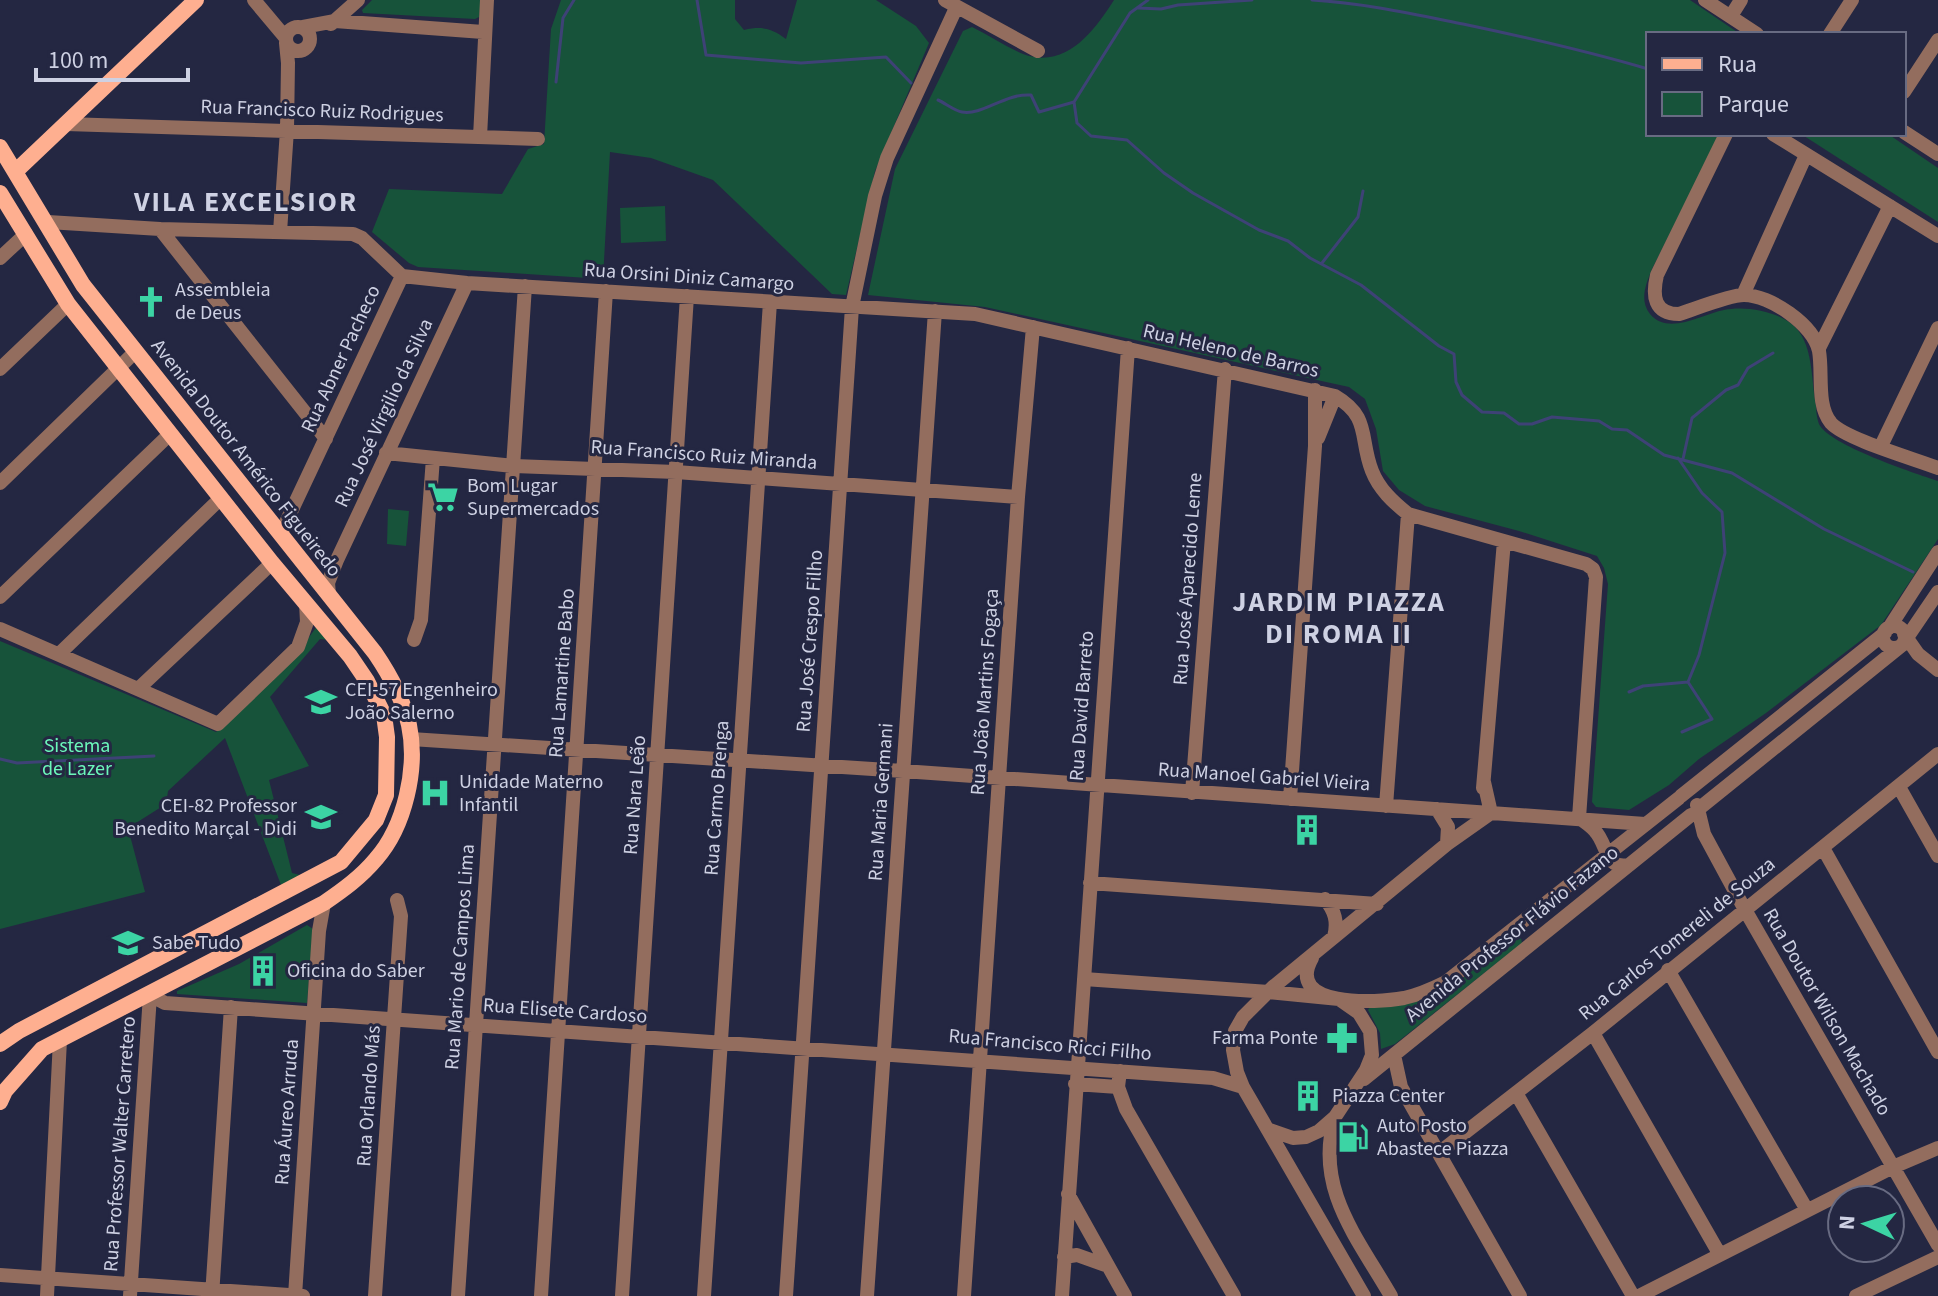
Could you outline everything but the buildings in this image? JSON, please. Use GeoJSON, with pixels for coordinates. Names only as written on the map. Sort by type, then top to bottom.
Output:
{"type":"FeatureCollection","features":[{"type":"Feature","properties":{"kind":"main road"},"geometry":{"type":"LineString","coordinates":[[15,171],[196,0]]}},
{"type":"Feature","properties":{"kind":"main road","name":"Avenida Doutor Américo Figueiredo"},"geometry":{"type":"LineString","coordinates":[[0,147],[48,222],[83,285],[387,671],[398,691],[411,739],[410,771],[396,829],[378,857],[359,877],[324,903],[42,1049],[5,1091],[0,1102]]}},
{"type":"Feature","properties":{"kind":"main road","name":"Avenida Doutor Américo Figueiredo"},"geometry":{"type":"LineString","coordinates":[[0,193],[68,304],[272,563],[319,584],[350,656],[384,715],[388,769],[386,795],[376,820],[341,862],[3,1040]]}},
{"type":"Feature","properties":{"kind":"main road"},"geometry":{"type":"LineString","coordinates":[[48,222],[45,246],[50,274]]}},
{"type":"Feature","properties":{"kind":"main road"},"geometry":{"type":"LineString","coordinates":[[384,715],[391,731],[399,738],[411,739]]}},
{"type":"Feature","properties":{"kind":"main road"},"geometry":{"type":"LineString","coordinates":[[3,1040],[29,1049],[30,1061]]}},
{"type":"Feature","properties":{"kind":"street"},"geometry":{"type":"LineString","coordinates":[[254,0],[294,51],[306,47]]}},
{"type":"Feature","properties":{"kind":"street"},"geometry":{"type":"LineString","coordinates":[[288,79],[293,61],[358,0]]}},
{"type":"Feature","properties":{"kind":"street"},"geometry":{"type":"LineString","coordinates":[[480,137],[487,0]]}},
{"type":"Feature","properties":{"kind":"street"},"geometry":{"type":"LineString","coordinates":[[1705,0],[1754,32]]}},
{"type":"Feature","properties":{"kind":"street"},"geometry":{"type":"LineString","coordinates":[[1731,16],[1741,0]]}},
{"type":"Feature","properties":{"kind":"street"},"geometry":{"type":"LineString","coordinates":[[1831,32],[1852,0]]}},
{"type":"Feature","properties":{"kind":"street"},"geometry":{"type":"LineString","coordinates":[[950,4],[1038,51]]}},
{"type":"Feature","properties":{"kind":"street","name":"Rua José Crespo Filho"},"geometry":{"type":"LineString","coordinates":[[786,1296],[852,307],[875,196],[887,158],[950,4]]}},
{"type":"Feature","properties":{"kind":"street"},"geometry":{"type":"LineString","coordinates":[[280,232],[287,130],[286,40],[291,28],[335,21],[483,32]]}},
{"type":"Feature","properties":{"kind":"street"},"geometry":{"type":"LineString","coordinates":[[303,27],[310,36],[306,47]]}},
{"type":"Feature","properties":{"kind":"street"},"geometry":{"type":"LineString","coordinates":[[1906,89],[1938,40]]}},
{"type":"Feature","properties":{"kind":"street"},"geometry":{"type":"LineString","coordinates":[[94,97],[91,111],[105,123]]}},
{"type":"Feature","properties":{"kind":"street","name":"Rua Francisco Ruiz Rodrigues"},"geometry":{"type":"LineString","coordinates":[[66,124],[538,139]]}},
{"type":"Feature","properties":{"kind":"street"},"geometry":{"type":"LineString","coordinates":[[1906,133],[1938,154]]}},
{"type":"Feature","properties":{"kind":"street"},"geometry":{"type":"LineString","coordinates":[[1725,136],[1657,275],[1654,296],[1659,307],[1679,314],[1743,295],[1761,299],[1803,323],[1819,348],[1824,405],[1830,421],[1844,433],[1938,468]]}},
{"type":"Feature","properties":{"kind":"street"},"geometry":{"type":"LineString","coordinates":[[1776,136],[1938,236]]}},
{"type":"Feature","properties":{"kind":"street"},"geometry":{"type":"LineString","coordinates":[[1743,295],[1806,155]]}},
{"type":"Feature","properties":{"kind":"street"},"geometry":{"type":"LineString","coordinates":[[1819,348],[1890,206]]}},
{"type":"Feature","properties":{"kind":"street","name":"Rua Abner Pacheco"},"geometry":{"type":"LineString","coordinates":[[48,222],[160,229],[353,234],[362,238],[402,276],[281,533]]}},
{"type":"Feature","properties":{"kind":"street"},"geometry":{"type":"LineString","coordinates":[[160,229],[326,439]]}},
{"type":"Feature","properties":{"kind":"street"},"geometry":{"type":"LineString","coordinates":[[0,258],[26,234]]}},
{"type":"Feature","properties":{"kind":"street","name":"Rua Orsini Diniz Camargo"},"geometry":{"type":"LineString","coordinates":[[402,276],[467,283],[975,314]]}},
{"type":"Feature","properties":{"kind":"street","name":"Rua José Virgilio da Silva"},"geometry":{"type":"LineString","coordinates":[[138,689],[218,724],[298,647],[319,584],[467,283]]}},
{"type":"Feature","properties":{"kind":"street","name":"Rua Mario de Campos Lima"},"geometry":{"type":"LineString","coordinates":[[458,1296],[525,286]]}},
{"type":"Feature","properties":{"kind":"street","name":"Rua Lamartine Babo"},"geometry":{"type":"LineString","coordinates":[[541,1296],[606,291]]}},
{"type":"Feature","properties":{"kind":"street","name":"Rua Nara Leão"},"geometry":{"type":"LineString","coordinates":[[622,1296],[687,296]]}},
{"type":"Feature","properties":{"kind":"street","name":"Rua Carmo Brenga"},"geometry":{"type":"LineString","coordinates":[[704,1296],[770,302]]}},
{"type":"Feature","properties":{"kind":"street"},"geometry":{"type":"LineString","coordinates":[[0,369],[68,304]]}},
{"type":"Feature","properties":{"kind":"street","name":"Rua Maria Germani"},"geometry":{"type":"LineString","coordinates":[[867,1296],[935,311]]}},
{"type":"Feature","properties":{"kind":"street","name":"Rua Heleno de Barros"},"geometry":{"type":"LineString","coordinates":[[975,314],[1335,396],[1354,408],[1379,485],[1408,514],[1586,564],[1593,569],[1596,577],[1579,818]]}},
{"type":"Feature","properties":{"kind":"street","name":"Rua João Martins Fogaça"},"geometry":{"type":"LineString","coordinates":[[964,1296],[1018,497],[1033,327]]}},
{"type":"Feature","properties":{"kind":"street"},"geometry":{"type":"LineString","coordinates":[[1881,446],[1938,328]]}},
{"type":"Feature","properties":{"kind":"street","name":"Rua David Barreto"},"geometry":{"type":"LineString","coordinates":[[1062,1296],[1128,348]]}},
{"type":"Feature","properties":{"kind":"street"},"geometry":{"type":"LineString","coordinates":[[0,483],[136,351]]}},
{"type":"Feature","properties":{"kind":"street","name":"Rua José Aparecido Leme"},"geometry":{"type":"LineString","coordinates":[[1192,793],[1225,369]]}},
{"type":"Feature","properties":{"kind":"street"},"geometry":{"type":"LineString","coordinates":[[1290,799],[1315,446],[1315,390]]}},
{"type":"Feature","properties":{"kind":"street"},"geometry":{"type":"LineString","coordinates":[[1315,446],[1335,396]]}},
{"type":"Feature","properties":{"kind":"street"},"geometry":{"type":"LineString","coordinates":[[0,597],[170,434]]}},
{"type":"Feature","properties":{"kind":"street","name":"Rua Francisco Ruiz Miranda"},"geometry":{"type":"LineString","coordinates":[[386,453],[514,466],[595,467],[1018,497]]}},
{"type":"Feature","properties":{"kind":"street"},"geometry":{"type":"LineString","coordinates":[[414,640],[421,620],[433,458]]}},
{"type":"Feature","properties":{"kind":"street"},"geometry":{"type":"LineString","coordinates":[[59,654],[221,498]]}},
{"type":"Feature","properties":{"kind":"street"},"geometry":{"type":"LineString","coordinates":[[1386,806],[1408,514]]}},
{"type":"Feature","properties":{"kind":"street"},"geometry":{"type":"LineString","coordinates":[[1447,844],[1476,812],[1484,782],[1504,541]]}},
{"type":"Feature","properties":{"kind":"street","name":"Avenida Professor Flávio Fazano"},"geometry":{"type":"LineString","coordinates":[[1339,999],[1401,999],[1446,982],[1887,631],[1938,552]]}},
{"type":"Feature","properties":{"kind":"street"},"geometry":{"type":"LineString","coordinates":[[0,629],[138,689],[272,563]]}},
{"type":"Feature","properties":{"kind":"street","name":"Avenida Professor Flávio Fazano"},"geometry":{"type":"LineString","coordinates":[[1358,1084],[1901,643],[1938,592]]}},
{"type":"Feature","properties":{"kind":"street"},"geometry":{"type":"LineString","coordinates":[[1887,631],[1898,627],[1901,643],[1938,670]]}},
{"type":"Feature","properties":{"kind":"street","name":"Rua Manoel Gabriel Vieira"},"geometry":{"type":"LineString","coordinates":[[411,739],[1645,824]]}},
{"type":"Feature","properties":{"kind":"street","name":"Rua Carlos Tomereli de Souza"},"geometry":{"type":"LineString","coordinates":[[1440,1152],[1593,1033],[1938,754]]}},
{"type":"Feature","properties":{"kind":"street"},"geometry":{"type":"LineString","coordinates":[[1364,1296],[1243,1087],[1234,1060],[1234,1036],[1243,1017],[1269,992],[1447,844],[1491,813],[1484,782]]}},
{"type":"Feature","properties":{"kind":"street"},"geometry":{"type":"LineString","coordinates":[[1899,787],[1938,856]]}},
{"type":"Feature","properties":{"kind":"street"},"geometry":{"type":"LineString","coordinates":[[1680,797],[1693,797],[1692,812]]}},
{"type":"Feature","properties":{"kind":"street"},"geometry":{"type":"LineString","coordinates":[[1437,809],[1448,827],[1447,844]]}},
{"type":"Feature","properties":{"kind":"street","name":"Rua Doutor Wilson Machado"},"geometry":{"type":"LineString","coordinates":[[1692,812],[1938,1245]]}},
{"type":"Feature","properties":{"kind":"street"},"geometry":{"type":"LineString","coordinates":[[1579,818],[1596,831],[1607,855],[1616,865],[1629,865]]}},
{"type":"Feature","properties":{"kind":"street"},"geometry":{"type":"LineString","coordinates":[[1823,848],[1938,1052]]}},
{"type":"Feature","properties":{"kind":"street"},"geometry":{"type":"LineString","coordinates":[[1090,883],[1377,904]]}},
{"type":"Feature","properties":{"kind":"street"},"geometry":{"type":"LineString","coordinates":[[1325,899],[1335,917],[1334,937]]}},
{"type":"Feature","properties":{"kind":"street","name":"Rua Orlando Más"},"geometry":{"type":"LineString","coordinates":[[375,1296],[401,916],[397,900]]}},
{"type":"Feature","properties":{"kind":"street","name":"Rua Áureo Arruda"},"geometry":{"type":"LineString","coordinates":[[295,1296],[319,931],[324,903]]}},
{"type":"Feature","properties":{"kind":"street"},"geometry":{"type":"LineString","coordinates":[[295,918],[303,916],[312,919],[319,931]]}},
{"type":"Feature","properties":{"kind":"street"},"geometry":{"type":"LineString","coordinates":[[1270,1130],[1293,1138],[1306,1137],[1319,1131],[1335,1117],[1370,1062],[1372,1038],[1359,1013],[1339,999],[1311,989],[1307,972],[1314,954]]}},
{"type":"Feature","properties":{"kind":"street"},"geometry":{"type":"LineString","coordinates":[[1668,970],[1807,1210]]}},
{"type":"Feature","properties":{"kind":"street"},"geometry":{"type":"LineString","coordinates":[[1084,979],[1339,999]]}},
{"type":"Feature","properties":{"kind":"street"},"geometry":{"type":"LineString","coordinates":[[1230,989],[1239,1002],[1243,1017]]}},
{"type":"Feature","properties":{"kind":"street","name":"Rua Elisete Cardoso"},"geometry":{"type":"LineString","coordinates":[[150,995],[165,1003],[884,1053]]}},
{"type":"Feature","properties":{"kind":"street","name":"Rua Professor Walter Carretero"},"geometry":{"type":"LineString","coordinates":[[130,1290],[150,995]]}},
{"type":"Feature","properties":{"kind":"street"},"geometry":{"type":"LineString","coordinates":[[212,1293],[231,1007]]}},
{"type":"Feature","properties":{"kind":"street"},"geometry":{"type":"LineString","coordinates":[[1593,1033],[1720,1255]]}},
{"type":"Feature","properties":{"kind":"street"},"geometry":{"type":"LineString","coordinates":[[47,1296],[60,1040]]}},
{"type":"Feature","properties":{"kind":"street","name":"Rua Francisco Ricci Filho"},"geometry":{"type":"LineString","coordinates":[[884,1053],[1213,1078],[1243,1087]]}},
{"type":"Feature","properties":{"kind":"street"},"geometry":{"type":"LineString","coordinates":[[1394,1055],[1401,1087],[1520,1296]]}},
{"type":"Feature","properties":{"kind":"street"},"geometry":{"type":"LineString","coordinates":[[1213,1078],[1234,1060]]}},
{"type":"Feature","properties":{"kind":"street"},"geometry":{"type":"LineString","coordinates":[[1375,1070],[1401,1087]]}},
{"type":"Feature","properties":{"kind":"street"},"geometry":{"type":"LineString","coordinates":[[1120,1071],[1118,1087],[1126,1109],[1234,1296]]}},
{"type":"Feature","properties":{"kind":"street"},"geometry":{"type":"LineString","coordinates":[[1075,1084],[1118,1087]]}},
{"type":"Feature","properties":{"kind":"street"},"geometry":{"type":"LineString","coordinates":[[1516,1093],[1633,1296]]}},
{"type":"Feature","properties":{"kind":"street"},"geometry":{"type":"LineString","coordinates":[[1335,1117],[1328,1164],[1333,1191],[1391,1296]]}},
{"type":"Feature","properties":{"kind":"street"},"geometry":{"type":"LineString","coordinates":[[1639,1296],[1893,1167],[1938,1148]]}},
{"type":"Feature","properties":{"kind":"street"},"geometry":{"type":"LineString","coordinates":[[1068,1193],[1125,1296]]}},
{"type":"Feature","properties":{"kind":"street"},"geometry":{"type":"LineString","coordinates":[[1066,1226],[1082,1232],[1096,1244]]}},
{"type":"Feature","properties":{"kind":"street"},"geometry":{"type":"LineString","coordinates":[[1064,1257],[1077,1255],[1108,1266]]}},
{"type":"Feature","properties":{"kind":"street"},"geometry":{"type":"LineString","coordinates":[[1856,1296],[1938,1257]]}},
{"type":"Feature","properties":{"kind":"street"},"geometry":{"type":"LineString","coordinates":[[0,1275],[130,1290],[303,1296]]}},
{"type":"Feature","properties":{"kind":"green space"},"geometry":{"type":"Polygon","coordinates":[[[372,0],[482,0],[479,17],[475,19],[363,13],[362,10],[372,0]]]}},
{"type":"Feature","properties":{"kind":"green space"},"geometry":{"type":"Polygon","coordinates":[[[561,0],[735,0],[735,19],[744,30],[766,29],[786,39],[797,0],[876,0],[916,26],[929,43],[875,171],[846,295],[832,294],[713,180],[651,158],[610,152],[603,279],[418,267],[372,232],[389,189],[502,194],[528,149],[544,144],[551,29],[561,0]]]}},
{"type":"Feature","properties":{"kind":"green space"},"geometry":{"type":"Polygon","coordinates":[[[1114,0],[1690,0],[1737,32],[1646,32],[1646,136],[1719,136],[1652,269],[1645,303],[1650,314],[1666,323],[1686,322],[1739,308],[1763,311],[1784,319],[1794,326],[1806,345],[1818,420],[1826,432],[1873,457],[1938,481],[1938,539],[1881,625],[1766,713],[1699,759],[1669,785],[1629,810],[1596,807],[1592,802],[1608,584],[1597,556],[1425,506],[1399,490],[1383,471],[1376,429],[1365,399],[1349,387],[985,307],[868,295],[895,169],[963,31],[972,27],[1010,48],[1038,58],[1065,52],[1077,45],[1114,0]]]}},
{"type":"Feature","properties":{"kind":"green space"},"geometry":{"type":"Polygon","coordinates":[[[1804,136],[1891,136],[1938,168],[1938,222],[1804,136]]]}},
{"type":"Feature","properties":{"kind":"green space"},"geometry":{"type":"Polygon","coordinates":[[[665,206],[666,241],[621,243],[620,208],[665,206]]]}},
{"type":"Feature","properties":{"kind":"green space"},"geometry":{"type":"Polygon","coordinates":[[[388,509],[409,511],[406,546],[387,544],[388,509]]]}},
{"type":"Feature","properties":{"kind":"green space","name":"Sistema de Lazer"},"geometry":{"type":"Polygon","coordinates":[[[317,626],[330,640],[320,639],[270,697],[309,766],[269,780],[292,873],[300,875],[281,885],[225,738],[168,791],[166,804],[128,828],[145,892],[0,929],[0,641],[216,732],[293,660],[317,626]]]}},
{"type":"Feature","properties":{"kind":"green space"},"geometry":{"type":"Polygon","coordinates":[[[307,925],[313,929],[307,1003],[177,994],[177,991],[239,964],[307,925]]]}},
{"type":"Feature","properties":{"kind":"green space"},"geometry":{"type":"Polygon","coordinates":[[[1520,933],[1522,943],[1395,1044],[1381,1049],[1380,1033],[1368,1010],[1370,1007],[1415,1002],[1449,989],[1520,933]]]}},
{"type":"Feature","properties":{"kind":"waterway"},"geometry":{"type":"LineString","coordinates":[[556,82],[563,18],[574,0]]}},
{"type":"Feature","properties":{"kind":"waterway"},"geometry":{"type":"LineString","coordinates":[[697,0],[706,55],[801,63],[886,57],[911,83]]}},
{"type":"Feature","properties":{"kind":"waterway"},"geometry":{"type":"LineString","coordinates":[[1074,102],[1130,13],[1148,0]]}},
{"type":"Feature","properties":{"kind":"waterway"},"geometry":{"type":"LineString","coordinates":[[1138,8],[1161,9],[1252,0]]}},
{"type":"Feature","properties":{"kind":"waterway"},"geometry":{"type":"LineString","coordinates":[[1312,0],[1369,6],[1463,24],[1646,68]]}},
{"type":"Feature","properties":{"kind":"waterway"},"geometry":{"type":"LineString","coordinates":[[938,100],[959,111],[970,112],[1021,95],[1031,95],[1039,112],[1074,102],[1077,123],[1091,136],[1127,140],[1164,173],[1193,193],[1259,230],[1288,241],[1310,258],[1361,285],[1439,346],[1454,354],[1456,382],[1462,395],[1482,412],[1504,413],[1519,424],[1532,424],[1552,417],[1599,421],[1612,429],[1627,430],[1664,455],[1732,473],[1824,529],[1913,572]]}},
{"type":"Feature","properties":{"kind":"waterway"},"geometry":{"type":"LineString","coordinates":[[1322,263],[1358,217],[1363,191]]}},
{"type":"Feature","properties":{"kind":"waterway"},"geometry":{"type":"LineString","coordinates":[[1683,459],[1692,418],[1726,390],[1738,385],[1748,368],[1773,353]]}},
{"type":"Feature","properties":{"kind":"waterway"},"geometry":{"type":"LineString","coordinates":[[1629,692],[1643,686],[1688,682],[1699,655],[1725,553],[1722,512],[1702,493],[1678,458]]}},
{"type":"Feature","properties":{"kind":"waterway"},"geometry":{"type":"LineString","coordinates":[[1682,732],[1712,719],[1688,682]]}},
{"type":"Feature","properties":{"kind":"waterway"},"geometry":{"type":"LineString","coordinates":[[0,759],[17,763],[154,756]]}},
{"type":"Feature","properties":{"kind":"place","name":"Assembleia de Deus"},"geometry":{"type":"Point","coordinates":[151,302]}},
{"type":"Feature","properties":{"kind":"place","name":"Bom Lugar Supermercados"},"geometry":{"type":"Point","coordinates":[443,497]}},
{"type":"Feature","properties":{"kind":"place","name":"CEI-57 Engenheiro João Salerno"},"geometry":{"type":"Point","coordinates":[321,702]}},
{"type":"Feature","properties":{"kind":"place","name":"Unidade Materno Infantil"},"geometry":{"type":"Point","coordinates":[435,793]}},
{"type":"Feature","properties":{"kind":"place","name":"CEI-82 Professor Benedito Marçal - Didi"},"geometry":{"type":"Point","coordinates":[321,817]}},
{"type":"Feature","properties":{"kind":"place","name":"ㅤ"},"geometry":{"type":"Point","coordinates":[1307,830]}},
{"type":"Feature","properties":{"kind":"place","name":"Sabe Tudo"},"geometry":{"type":"Point","coordinates":[128,943]}},
{"type":"Feature","properties":{"kind":"place","name":"Oficina do Saber"},"geometry":{"type":"Point","coordinates":[263,971]}},
{"type":"Feature","properties":{"kind":"place","name":"Farma Ponte"},"geometry":{"type":"Point","coordinates":[1342,1038]}},
{"type":"Feature","properties":{"kind":"place","name":"Piazza Center"},"geometry":{"type":"Point","coordinates":[1308,1096]}},
{"type":"Feature","properties":{"kind":"place","name":"Auto Posto Abastece Piazza"},"geometry":{"type":"Point","coordinates":[1353,1137]}},
{"type":"Feature","properties":{"kind":"district","name":"VILA EXCELSIOR"},"geometry":{"type":"Point","coordinates":[246,202]}},
{"type":"Feature","properties":{"kind":"district","name":"JARDIM PIAZZA DI ROMA II"},"geometry":{"type":"Point","coordinates":[1339,618]}}]}
